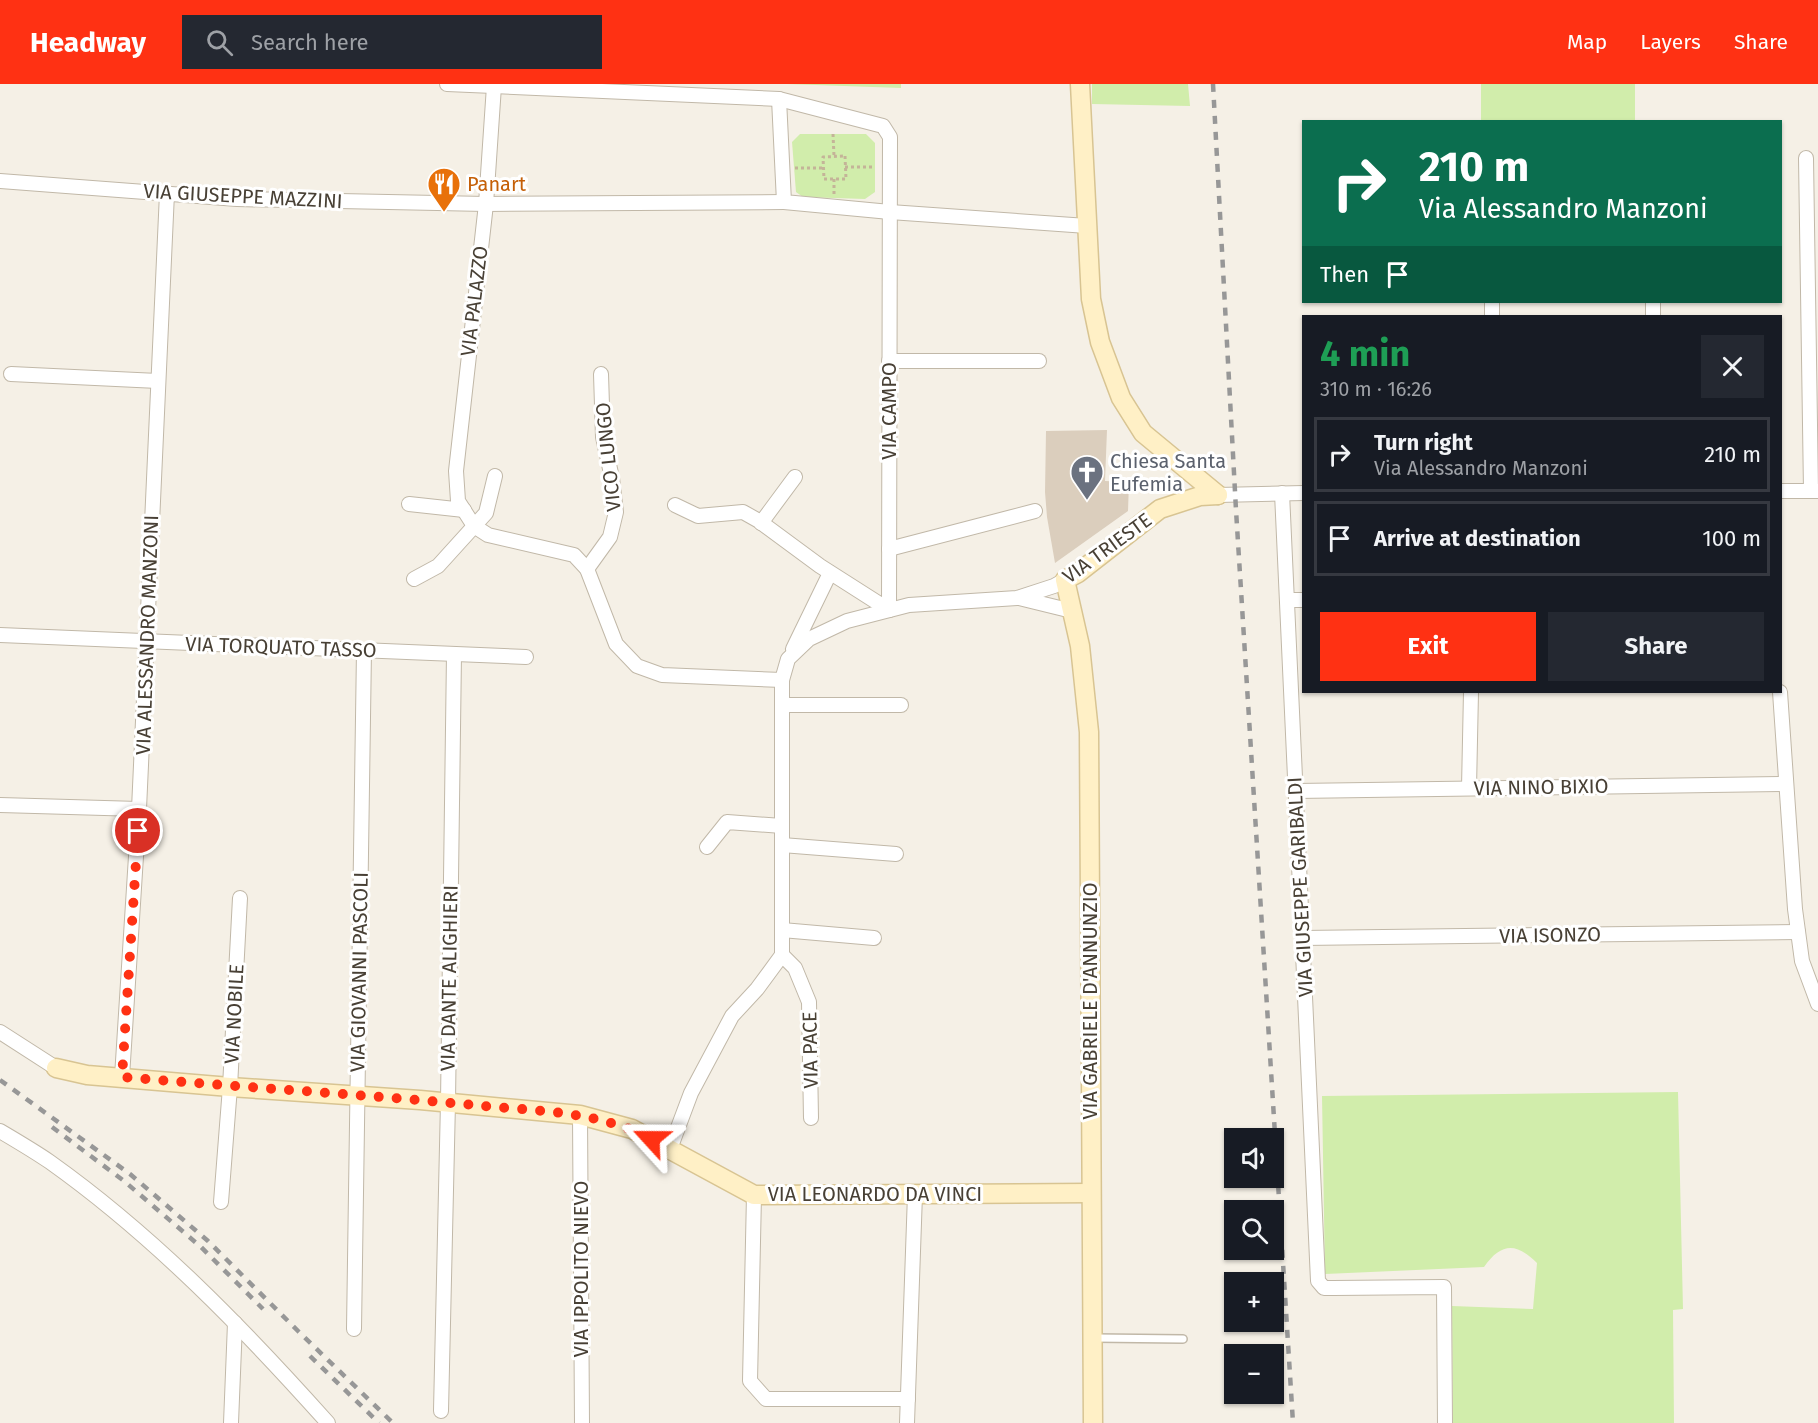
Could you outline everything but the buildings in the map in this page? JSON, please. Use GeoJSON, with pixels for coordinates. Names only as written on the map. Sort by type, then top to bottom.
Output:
{"type":"FeatureCollection","features":[{"type":"Feature","properties":{"kind":"street","name":"VIA CAMPO"},"geometry":{"type":"LineString","coordinates":[[447,84],[779,99],[883,126],[890,137],[889,610]]}},
{"type":"Feature","properties":{"kind":"street"},"geometry":{"type":"LineString","coordinates":[[1080,84],[1091,299],[1100,342],[1120,398],[1143,432],[1218,495],[1302,493]]}},
{"type":"Feature","properties":{"kind":"street","name":"VIA PALAZZO"},"geometry":{"type":"LineString","coordinates":[[474,526],[458,501],[456,471],[486,204],[494,86]]}},
{"type":"Feature","properties":{"kind":"street"},"geometry":{"type":"LineString","coordinates":[[779,99],[784,202]]}},
{"type":"Feature","properties":{"kind":"street"},"geometry":{"type":"LineString","coordinates":[[1782,491],[1814,491],[1806,158]]}},
{"type":"Feature","properties":{"kind":"street","name":"VIA GIUSEPPE MAZZINI"},"geometry":{"type":"LineString","coordinates":[[0,181],[237,199],[486,204],[784,202],[1087,226]]}},
{"type":"Feature","properties":{"kind":"street","name":"VIA ALESSANDRO MANZONI"},"geometry":{"type":"LineString","coordinates":[[122,1077],[139,809],[167,194]]}},
{"type":"Feature","properties":{"kind":"street"},"geometry":{"type":"LineString","coordinates":[[889,361],[1039,361]]}},
{"type":"Feature","properties":{"kind":"street"},"geometry":{"type":"LineString","coordinates":[[11,374],[158,381]]}},
{"type":"Feature","properties":{"kind":"street","name":"VICO LUNGO"},"geometry":{"type":"LineString","coordinates":[[587,569],[610,537],[616,512],[612,478],[603,437],[601,374]]}},
{"type":"Feature","properties":{"kind":"street"},"geometry":{"type":"LineString","coordinates":[[414,579],[438,566],[486,513],[495,476]]}},
{"type":"Feature","properties":{"kind":"street"},"geometry":{"type":"LineString","coordinates":[[761,523],[795,477]]}},
{"type":"Feature","properties":{"kind":"street","name":"VIA GIUSEPPE GARIBALDI"},"geometry":{"type":"LineString","coordinates":[[1282,493],[1318,1281],[1324,1288],[1444,1287],[1445,1423]]}},
{"type":"Feature","properties":{"kind":"street","name":"VIA TRIESTE"},"geometry":{"type":"LineString","coordinates":[[788,659],[809,639],[847,621],[909,605],[1017,598],[1053,586],[1078,573],[1160,509],[1200,496],[1218,495]]}},
{"type":"Feature","properties":{"kind":"street"},"geometry":{"type":"LineString","coordinates":[[409,504],[465,511]]}},
{"type":"Feature","properties":{"kind":"street"},"geometry":{"type":"LineString","coordinates":[[675,505],[698,516],[743,512],[830,573],[889,610]]}},
{"type":"Feature","properties":{"kind":"street"},"geometry":{"type":"LineString","coordinates":[[889,549],[1035,511]]}},
{"type":"Feature","properties":{"kind":"street"},"geometry":{"type":"LineString","coordinates":[[474,526],[488,535],[574,555],[587,569],[616,644],[637,666],[662,675],[782,680]]}},
{"type":"Feature","properties":{"kind":"street"},"geometry":{"type":"LineString","coordinates":[[670,1149],[691,1093],[732,1016],[757,988],[782,954],[782,680],[788,659],[830,573]]}},
{"type":"Feature","properties":{"kind":"street","name":"VIA GABRIELE D'ANNUNZIO"},"geometry":{"type":"LineString","coordinates":[[1065,580],[1080,646],[1089,732],[1093,1423]]}},
{"type":"Feature","properties":{"kind":"street"},"geometry":{"type":"LineString","coordinates":[[1017,598],[1072,611]]}},
{"type":"Feature","properties":{"kind":"street"},"geometry":{"type":"LineString","coordinates":[[1287,600],[1302,600]]}},
{"type":"Feature","properties":{"kind":"street","name":"VIA TORQUATO TASSO"},"geometry":{"type":"LineString","coordinates":[[0,635],[526,657]]}},
{"type":"Feature","properties":{"kind":"street","name":"VIA GIOVANNI PASCOLI"},"geometry":{"type":"LineString","coordinates":[[354,1329],[364,650]]}},
{"type":"Feature","properties":{"kind":"street","name":"VIA DANTE ALIGHIERI"},"geometry":{"type":"LineString","coordinates":[[441,1411],[454,654]]}},
{"type":"Feature","properties":{"kind":"street"},"geometry":{"type":"LineString","coordinates":[[1469,788],[1471,693]]}},
{"type":"Feature","properties":{"kind":"street"},"geometry":{"type":"LineString","coordinates":[[1780,693],[1798,932],[1802,961],[1818,1004]]}},
{"type":"Feature","properties":{"kind":"street"},"geometry":{"type":"LineString","coordinates":[[782,705],[901,705]]}},
{"type":"Feature","properties":{"kind":"street","name":"VIA NINO BIXIO"},"geometry":{"type":"LineString","coordinates":[[1296,791],[1786,784]]}},
{"type":"Feature","properties":{"kind":"street"},"geometry":{"type":"LineString","coordinates":[[0,805],[139,809]]}},
{"type":"Feature","properties":{"kind":"street"},"geometry":{"type":"LineString","coordinates":[[707,848],[727,822],[782,826]]}},
{"type":"Feature","properties":{"kind":"street"},"geometry":{"type":"LineString","coordinates":[[782,845],[896,854]]}},
{"type":"Feature","properties":{"kind":"street","name":"VIA NOBILE"},"geometry":{"type":"LineString","coordinates":[[221,1202],[230,1087],[240,898]]}},
{"type":"Feature","properties":{"kind":"street"},"geometry":{"type":"LineString","coordinates":[[782,930],[874,938]]}},
{"type":"Feature","properties":{"kind":"street","name":"VIA ISONZO"},"geometry":{"type":"LineString","coordinates":[[1302,938],[1798,932]]}},
{"type":"Feature","properties":{"kind":"street","name":"VIA PACE"},"geometry":{"type":"LineString","coordinates":[[782,954],[795,968],[809,1002],[811,1118]]}},
{"type":"Feature","properties":{"kind":"street"},"geometry":{"type":"LineString","coordinates":[[0,1032],[56,1068]]}},
{"type":"Feature","properties":{"kind":"street","name":"VIA LEONARDO DA VINCI"},"geometry":{"type":"LineString","coordinates":[[56,1068],[87,1075],[448,1102],[580,1115],[632,1129],[754,1195],[1091,1193]]}},
{"type":"Feature","properties":{"kind":"street","name":"VIA IPPOLITO NIEVO"},"geometry":{"type":"LineString","coordinates":[[580,1115],[582,1423]]}},
{"type":"Feature","properties":{"kind":"street"},"geometry":{"type":"LineString","coordinates":[[0,1131],[49,1162],[109,1208],[178,1267],[235,1323],[328,1423]]}},
{"type":"Feature","properties":{"kind":"street"},"geometry":{"type":"LineString","coordinates":[[907,1423],[915,1194]]}},
{"type":"Feature","properties":{"kind":"street"},"geometry":{"type":"LineString","coordinates":[[754,1195],[750,1381],[766,1399],[908,1399]]}},
{"type":"Feature","properties":{"kind":"street"},"geometry":{"type":"LineString","coordinates":[[231,1423],[235,1323]]}},
{"type":"Feature","properties":{"kind":"lane"},"geometry":{"type":"LineString","coordinates":[[1092,1338],[1183,1339]]}},
{"type":"Feature","properties":{"kind":"path"},"geometry":{"type":"LineString","coordinates":[[833,134],[834,156]]}},
{"type":"Feature","properties":{"kind":"path"},"geometry":{"type":"LineString","coordinates":[[845,156],[845,168],[846,179],[824,179],[823,157],[845,156]]}},
{"type":"Feature","properties":{"kind":"path"},"geometry":{"type":"LineString","coordinates":[[845,168],[875,167]]}},
{"type":"Feature","properties":{"kind":"path"},"geometry":{"type":"LineString","coordinates":[[794,168],[824,168]]}},
{"type":"Feature","properties":{"kind":"path"},"geometry":{"type":"LineString","coordinates":[[834,179],[834,198]]}},
{"type":"Feature","properties":{"kind":"green space"},"geometry":{"type":"Polygon","coordinates":[[[787,84],[901,84],[901,88],[787,84]]]}},
{"type":"Feature","properties":{"kind":"green space"},"geometry":{"type":"Polygon","coordinates":[[[1092,84],[1188,84],[1190,106],[1092,104],[1092,84]]]}},
{"type":"Feature","properties":{"kind":"green space"},"geometry":{"type":"Polygon","coordinates":[[[1481,84],[1635,84],[1635,120],[1481,120],[1481,84]]]}},
{"type":"Feature","properties":{"kind":"green space"},"geometry":{"type":"Polygon","coordinates":[[[800,134],[866,134],[875,143],[875,192],[865,199],[803,197],[796,192],[792,142],[800,134]]]}},
{"type":"Feature","properties":{"kind":"green space"},"geometry":{"type":"Polygon","coordinates":[[[1678,1092],[1683,1309],[1673,1310],[1674,1423],[1453,1423],[1452,1306],[1533,1309],[1537,1263],[1522,1251],[1509,1248],[1496,1253],[1484,1267],[1325,1274],[1322,1096],[1678,1092]]]}},
{"type":"Feature","properties":{"kind":"railway"},"geometry":{"type":"LineString","coordinates":[[1213,84],[1236,510],[1293,1423]]}},
{"type":"Feature","properties":{"kind":"railway"},"geometry":{"type":"LineString","coordinates":[[0,1080],[130,1174],[208,1241],[393,1423]]}},
{"type":"Feature","properties":{"kind":"railway"},"geometry":{"type":"LineString","coordinates":[[52,1127],[124,1181],[201,1247],[263,1309]]}},
{"type":"Feature","properties":{"kind":"railway"},"geometry":{"type":"LineString","coordinates":[[310,1356],[379,1423]]}},
{"type":"Feature","properties":{"kind":"place","name":"Panart"},"geometry":{"type":"Point","coordinates":[444,213]}},
{"type":"Feature","properties":{"kind":"place","name":"Chiesa Santa Eufemia"},"geometry":{"type":"Point","coordinates":[1087,501]}},
{"type":"Feature","properties":{"kind":"route"},"geometry":{"type":"LineString","coordinates":[[138,831],[122,1077],[580,1115],[632,1129],[651,1139]]}}]}
